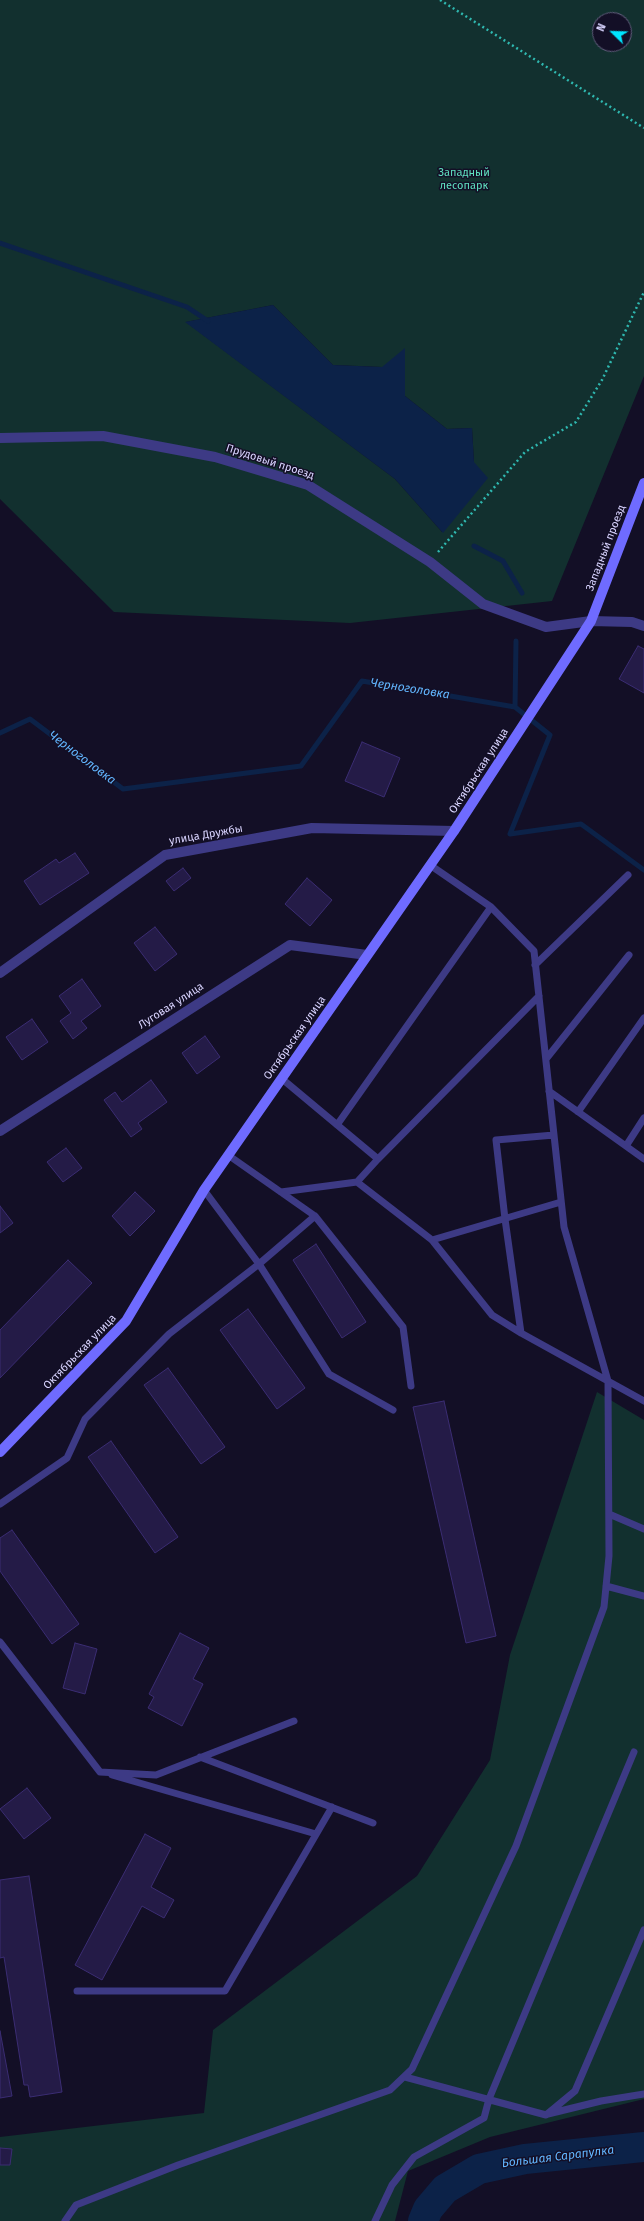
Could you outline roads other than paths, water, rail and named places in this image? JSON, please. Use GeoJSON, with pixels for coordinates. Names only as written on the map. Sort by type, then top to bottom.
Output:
{"type":"FeatureCollection","features":[{"type":"Feature","properties":{"kind":"street","name":"Прудовый проезд"},"geometry":{"type":"LineString","coordinates":[[0,438],[103,436],[214,457],[308,485],[430,562],[483,604],[546,627],[590,621],[632,622],[644,626]]}},
{"type":"Feature","properties":{"kind":"street","name":"Западный проезд"},"geometry":{"type":"LineString","coordinates":[[590,621],[644,483]]}},
{"type":"Feature","properties":{"kind":"street","name":"Октябрьская улица"},"geometry":{"type":"LineString","coordinates":[[0,1452],[126,1322],[204,1190],[454,831],[590,621]]}},
{"type":"Feature","properties":{"kind":"street","name":"улица Дружбы"},"geometry":{"type":"LineString","coordinates":[[0,973],[164,855],[312,828],[454,831]]}},
{"type":"Feature","properties":{"kind":"street","name":"Луговая улица"},"geometry":{"type":"LineString","coordinates":[[0,1131],[290,945],[367,955]]}},
{"type":"Feature","properties":{"kind":"lane"},"geometry":{"type":"LineString","coordinates":[[65,2221],[76,2205],[178,2165],[390,2090],[412,2069],[516,1846],[604,1607],[610,1556],[608,1381],[564,1227],[534,951],[491,907],[430,865]]}},
{"type":"Feature","properties":{"kind":"lane"},"geometry":{"type":"LineString","coordinates":[[535,965],[628,875]]}},
{"type":"Feature","properties":{"kind":"lane"},"geometry":{"type":"LineString","coordinates":[[337,1125],[491,907]]}},
{"type":"Feature","properties":{"kind":"lane"},"geometry":{"type":"LineString","coordinates":[[546,1059],[629,955]]}},
{"type":"Feature","properties":{"kind":"lane"},"geometry":{"type":"LineString","coordinates":[[281,1192],[357,1182],[539,996]]}},
{"type":"Feature","properties":{"kind":"lane"},"geometry":{"type":"LineString","coordinates":[[578,1112],[644,1018]]}},
{"type":"Feature","properties":{"kind":"lane"},"geometry":{"type":"LineString","coordinates":[[281,1078],[378,1159]]}},
{"type":"Feature","properties":{"kind":"lane"},"geometry":{"type":"LineString","coordinates":[[549,1091],[644,1159]]}},
{"type":"Feature","properties":{"kind":"lane"},"geometry":{"type":"LineString","coordinates":[[626,1146],[644,1118]]}},
{"type":"Feature","properties":{"kind":"lane"},"geometry":{"type":"LineString","coordinates":[[521,1333],[496,1140],[554,1135]]}},
{"type":"Feature","properties":{"kind":"lane"},"geometry":{"type":"LineString","coordinates":[[228,1154],[315,1216],[403,1327],[411,1386]]}},
{"type":"Feature","properties":{"kind":"lane"},"geometry":{"type":"LineString","coordinates":[[357,1182],[432,1240],[492,1315],[521,1333],[644,1401]]}},
{"type":"Feature","properties":{"kind":"lane"},"geometry":{"type":"LineString","coordinates":[[204,1190],[259,1264],[329,1374],[393,1410]]}},
{"type":"Feature","properties":{"kind":"lane"},"geometry":{"type":"LineString","coordinates":[[432,1240],[561,1202]]}},
{"type":"Feature","properties":{"kind":"lane"},"geometry":{"type":"LineString","coordinates":[[0,1504],[67,1458],[85,1418],[169,1334],[259,1264],[315,1216]]}},
{"type":"Feature","properties":{"kind":"lane"},"geometry":{"type":"LineString","coordinates":[[609,1514],[644,1529]]}},
{"type":"Feature","properties":{"kind":"lane"},"geometry":{"type":"LineString","coordinates":[[606,1586],[644,1596]]}},
{"type":"Feature","properties":{"kind":"lane"},"geometry":{"type":"LineString","coordinates":[[0,1642],[100,1772],[316,1834]]}},
{"type":"Feature","properties":{"kind":"lane"},"geometry":{"type":"LineString","coordinates":[[100,1772],[156,1775],[294,1721]]}},
{"type":"Feature","properties":{"kind":"lane"},"geometry":{"type":"LineString","coordinates":[[375,2221],[392,2185],[414,2157],[484,2118],[489,2099],[634,1752]]}},
{"type":"Feature","properties":{"kind":"lane"},"geometry":{"type":"LineString","coordinates":[[200,1757],[373,1823]]}},
{"type":"Feature","properties":{"kind":"lane"},"geometry":{"type":"LineString","coordinates":[[77,1991],[225,1991],[332,1807]]}},
{"type":"Feature","properties":{"kind":"lane"},"geometry":{"type":"LineString","coordinates":[[546,2115],[576,2092],[644,1930]]}},
{"type":"Feature","properties":{"kind":"lane"},"geometry":{"type":"LineString","coordinates":[[404,2077],[546,2115],[601,2101],[644,2094]]}},
{"type":"Feature","properties":{"kind":"water"},"geometry":{"type":"Polygon","coordinates":[[[273,305],[333,365],[382,367],[405,348],[405,396],[447,429],[472,428],[474,462],[488,478],[443,533],[395,479],[185,322],[273,305]]]}},
{"type":"Feature","properties":{"kind":"waterway"},"geometry":{"type":"LineString","coordinates":[[0,243],[187,307],[208,321]]}},
{"type":"Feature","properties":{"kind":"waterway"},"geometry":{"type":"LineString","coordinates":[[474,546],[503,561],[522,593]]}},
{"type":"Feature","properties":{"kind":"waterway"},"geometry":{"type":"LineString","coordinates":[[515,707],[516,641]]}},
{"type":"Feature","properties":{"kind":"waterway","name":"Черноголовка"},"geometry":{"type":"LineString","coordinates":[[0,733],[30,719],[123,789],[301,766],[362,681],[515,707],[550,735],[510,834],[581,824],[644,870]]}},
{"type":"Feature","properties":{"kind":"waterway","name":"Большая Сарапулка"},"geometry":{"type":"LineString","coordinates":[[423,2221],[428,2209],[445,2189],[479,2169],[525,2159],[644,2147]]}},
{"type":"Feature","properties":{"kind":"park label","name":"Западный лесопарк"},"geometry":{"type":"Point","coordinates":[464,179]}}]}
